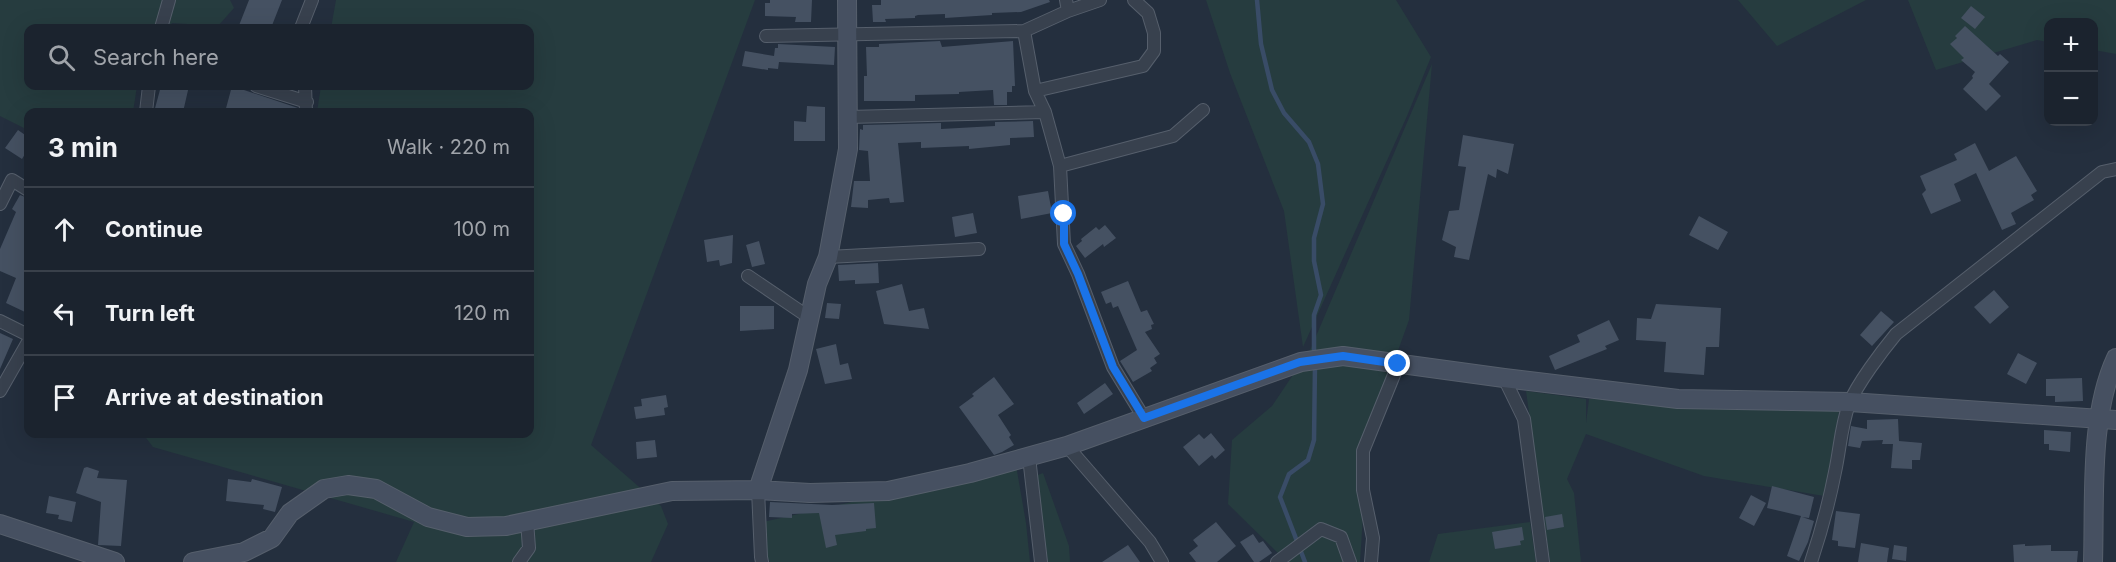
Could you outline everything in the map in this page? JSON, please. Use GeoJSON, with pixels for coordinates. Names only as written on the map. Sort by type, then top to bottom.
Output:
{"type":"FeatureCollection","features":[{"type":"Feature","properties":{"kind":"street"},"geometry":{"type":"LineString","coordinates":[[162,24],[169,0]]}},
{"type":"Feature","properties":{"kind":"street"},"geometry":{"type":"LineString","coordinates":[[302,24],[312,0]]}},
{"type":"Feature","properties":{"kind":"street"},"geometry":{"type":"LineString","coordinates":[[760,560],[758,490],[798,370],[817,284],[828,256],[848,149],[847,0]]}},
{"type":"Feature","properties":{"kind":"street"},"geometry":{"type":"LineString","coordinates":[[766,36],[1024,31],[1067,6],[1100,0]]}},
{"type":"Feature","properties":{"kind":"street"},"geometry":{"type":"LineString","coordinates":[[1035,91],[1143,66],[1154,51],[1154,33],[1148,13],[1134,0]]}},
{"type":"Feature","properties":{"kind":"street"},"geometry":{"type":"LineString","coordinates":[[1024,31],[1035,91],[1045,112],[1060,166],[1064,244],[1078,274],[1113,367],[1144,418]]}},
{"type":"Feature","properties":{"kind":"street"},"geometry":{"type":"LineString","coordinates":[[146,108],[149,90]]}},
{"type":"Feature","properties":{"kind":"street"},"geometry":{"type":"LineString","coordinates":[[265,90],[306,107],[305,90]]}},
{"type":"Feature","properties":{"kind":"street"},"geometry":{"type":"LineString","coordinates":[[1060,166],[1173,136],[1203,110]]}},
{"type":"Feature","properties":{"kind":"street"},"geometry":{"type":"LineString","coordinates":[[848,117],[1045,112]]}},
{"type":"Feature","properties":{"kind":"street"},"geometry":{"type":"LineString","coordinates":[[1811,562],[1823,524],[1841,434],[1850,402],[1882,350],[1896,334],[2103,172],[2116,169]]}},
{"type":"Feature","properties":{"kind":"street"},"geometry":{"type":"LineString","coordinates":[[0,204],[12,180],[24,188]]}},
{"type":"Feature","properties":{"kind":"street"},"geometry":{"type":"LineString","coordinates":[[828,256],[979,249]]}},
{"type":"Feature","properties":{"kind":"street"},"geometry":{"type":"LineString","coordinates":[[748,276],[810,318]]}},
{"type":"Feature","properties":{"kind":"street"},"geometry":{"type":"LineString","coordinates":[[0,321],[24,333]]}},
{"type":"Feature","properties":{"kind":"street"},"geometry":{"type":"LineString","coordinates":[[0,391],[24,349]]}},
{"type":"Feature","properties":{"kind":"street"},"geometry":{"type":"LineString","coordinates":[[193,562],[244,552],[272,538],[290,513],[324,489],[348,484],[376,489],[428,517],[467,527],[506,526],[672,491],[758,490],[810,493],[888,491],[970,473],[1067,446],[1300,362],[1343,356],[1678,399],[1850,402],[2107,419]]}},
{"type":"Feature","properties":{"kind":"street"},"geometry":{"type":"LineString","coordinates":[[2093,562],[2111,368],[2116,358]]}},
{"type":"Feature","properties":{"kind":"street"},"geometry":{"type":"LineString","coordinates":[[1371,562],[1373,538],[1364,490],[1363,451],[1398,364]]}},
{"type":"Feature","properties":{"kind":"street"},"geometry":{"type":"LineString","coordinates":[[1504,378],[1524,419],[1543,562]]}},
{"type":"Feature","properties":{"kind":"street"},"geometry":{"type":"LineString","coordinates":[[1067,446],[1150,542],[1162,562]]}},
{"type":"Feature","properties":{"kind":"street"},"geometry":{"type":"LineString","coordinates":[[1029,457],[1041,562]]}},
{"type":"Feature","properties":{"kind":"street"},"geometry":{"type":"LineString","coordinates":[[519,562],[529,548],[527,521]]}},
{"type":"Feature","properties":{"kind":"street"},"geometry":{"type":"LineString","coordinates":[[0,524],[115,562]]}},
{"type":"Feature","properties":{"kind":"street"},"geometry":{"type":"LineString","coordinates":[[1279,560],[1321,529],[1341,537],[1350,562]]}},
{"type":"Feature","properties":{"kind":"green space"},"geometry":{"type":"Polygon","coordinates":[[[0,0],[230,0],[234,8],[220,24],[24,24],[24,90],[136,90],[134,108],[24,108],[24,128],[0,116],[0,0]]]}},
{"type":"Feature","properties":{"kind":"green space"},"geometry":{"type":"Polygon","coordinates":[[[336,0],[755,0],[591,445],[661,506],[668,524],[651,562],[396,562],[414,522],[153,447],[146,438],[534,438],[534,108],[318,108],[320,90],[534,90],[534,24],[332,24],[336,0]]]}},
{"type":"Feature","properties":{"kind":"green space"},"geometry":{"type":"Polygon","coordinates":[[[1206,0],[1396,0],[1431,57],[1407,116],[1303,347],[1284,211],[1230,73],[1206,0]]]}},
{"type":"Feature","properties":{"kind":"green space"},"geometry":{"type":"Polygon","coordinates":[[[1738,0],[1866,0],[1777,46],[1738,0]]]}},
{"type":"Feature","properties":{"kind":"green space"},"geometry":{"type":"Polygon","coordinates":[[[1908,0],[2116,0],[2116,54],[2098,51],[2098,18],[2044,18],[2044,41],[2037,40],[1936,70],[1908,0]]]}},
{"type":"Feature","properties":{"kind":"green space"},"geometry":{"type":"Polygon","coordinates":[[[1432,64],[1409,320],[1357,457],[1363,516],[1360,562],[1287,562],[1228,504],[1232,440],[1272,406],[1311,348],[1432,64]]]}},
{"type":"Feature","properties":{"kind":"green space"},"geometry":{"type":"Polygon","coordinates":[[[1526,391],[1586,399],[1586,423],[1589,399],[1718,399],[1840,406],[1824,496],[1704,476],[1586,434],[1567,479],[1574,493],[1581,562],[1550,562],[1526,391]]]}},
{"type":"Feature","properties":{"kind":"green space"},"geometry":{"type":"Polygon","coordinates":[[[1016,465],[1030,562],[770,562],[766,554],[763,522],[1016,465]]]}},
{"type":"Feature","properties":{"kind":"green space"},"geometry":{"type":"Polygon","coordinates":[[[1043,473],[1069,546],[1070,562],[1048,562],[1035,476],[1043,473]]]}},
{"type":"Feature","properties":{"kind":"green space"},"geometry":{"type":"Polygon","coordinates":[[[1530,522],[1536,562],[1429,562],[1438,534],[1530,522]]]}},
{"type":"Feature","properties":{"kind":"building"},"geometry":{"type":"Polygon","coordinates":[[[249,0],[282,0],[273,24],[240,24],[249,0]]]}},
{"type":"Feature","properties":{"kind":"building"},"geometry":{"type":"Polygon","coordinates":[[[770,0],[812,0],[811,22],[795,22],[796,17],[765,16],[765,3],[770,3],[770,0]]]}},
{"type":"Feature","properties":{"kind":"building"},"geometry":{"type":"Polygon","coordinates":[[[881,0],[1049,0],[1050,2],[1021,12],[945,18],[945,14],[918,15],[915,18],[885,19],[886,22],[873,22],[872,5],[881,5],[881,0]]]}},
{"type":"Feature","properties":{"kind":"building"},"geometry":{"type":"Polygon","coordinates":[[[1971,6],[1985,17],[1975,29],[1961,18],[1971,6]]]}},
{"type":"Feature","properties":{"kind":"building"},"geometry":{"type":"Polygon","coordinates":[[[1965,26],[1998,56],[2000,54],[2009,62],[1989,84],[2001,96],[1986,111],[1963,89],[1973,78],[1975,72],[1961,60],[1964,58],[1950,44],[1965,26]]]}},
{"type":"Feature","properties":{"kind":"building"},"geometry":{"type":"Polygon","coordinates":[[[940,41],[942,47],[1013,41],[1015,86],[1012,86],[1012,92],[1007,92],[1007,105],[994,105],[993,90],[959,92],[959,94],[915,95],[915,101],[864,101],[864,76],[867,76],[866,47],[879,47],[879,44],[940,41]]]}},
{"type":"Feature","properties":{"kind":"building"},"geometry":{"type":"Polygon","coordinates":[[[778,44],[835,47],[834,65],[779,62],[778,69],[768,68],[768,70],[742,66],[745,51],[774,56],[778,44]]]}},
{"type":"Feature","properties":{"kind":"building"},"geometry":{"type":"Polygon","coordinates":[[[160,90],[188,90],[184,108],[155,108],[160,90]]]}},
{"type":"Feature","properties":{"kind":"building"},"geometry":{"type":"Polygon","coordinates":[[[231,90],[244,90],[298,108],[226,108],[231,90]]]}},
{"type":"Feature","properties":{"kind":"building"},"geometry":{"type":"Polygon","coordinates":[[[807,106],[825,107],[825,141],[794,141],[794,121],[806,122],[807,106]]]}},
{"type":"Feature","properties":{"kind":"building"},"geometry":{"type":"Polygon","coordinates":[[[1033,121],[1034,137],[1010,138],[1010,145],[969,149],[969,146],[921,148],[921,142],[898,143],[904,202],[890,203],[889,198],[868,200],[868,208],[851,207],[854,181],[870,181],[868,151],[859,150],[860,129],[863,130],[863,125],[941,123],[941,129],[995,126],[995,122],[1033,121]]]}},
{"type":"Feature","properties":{"kind":"building"},"geometry":{"type":"Polygon","coordinates":[[[18,130],[24,134],[22,159],[5,148],[18,130]]]}},
{"type":"Feature","properties":{"kind":"building"},"geometry":{"type":"Polygon","coordinates":[[[1463,135],[1514,144],[1508,174],[1497,169],[1496,178],[1488,174],[1469,260],[1454,257],[1456,247],[1442,240],[1449,211],[1459,210],[1466,167],[1458,166],[1463,135]]]}},
{"type":"Feature","properties":{"kind":"building"},"geometry":{"type":"Polygon","coordinates":[[[1975,143],[1989,171],[2016,156],[2037,191],[2031,195],[2034,200],[2011,213],[2016,224],[2002,230],[1976,173],[1954,184],[1961,201],[1931,214],[1922,194],[1926,190],[1920,176],[1957,160],[1954,154],[1975,143]]]}},
{"type":"Feature","properties":{"kind":"building"},"geometry":{"type":"Polygon","coordinates":[[[1048,191],[1052,213],[1021,219],[1018,196],[1048,191]]]}},
{"type":"Feature","properties":{"kind":"building"},"geometry":{"type":"Polygon","coordinates":[[[20,195],[24,196],[24,312],[6,303],[16,278],[0,271],[0,249],[16,212],[12,209],[20,195]]]}},
{"type":"Feature","properties":{"kind":"building"},"geometry":{"type":"Polygon","coordinates":[[[973,213],[977,233],[955,237],[952,217],[973,213]]]}},
{"type":"Feature","properties":{"kind":"building"},"geometry":{"type":"Polygon","coordinates":[[[1699,216],[1728,232],[1718,250],[1689,235],[1699,216]]]}},
{"type":"Feature","properties":{"kind":"building"},"geometry":{"type":"Polygon","coordinates":[[[1105,225],[1116,238],[1104,247],[1103,244],[1085,258],[1076,246],[1096,227],[1099,230],[1105,225]]]}},
{"type":"Feature","properties":{"kind":"building"},"geometry":{"type":"Polygon","coordinates":[[[733,235],[732,263],[720,266],[719,260],[707,262],[704,240],[733,235]]]}},
{"type":"Feature","properties":{"kind":"building"},"geometry":{"type":"Polygon","coordinates":[[[759,241],[765,264],[752,267],[746,245],[759,241]]]}},
{"type":"Feature","properties":{"kind":"building"},"geometry":{"type":"Polygon","coordinates":[[[878,263],[879,283],[855,284],[855,280],[839,281],[838,265],[878,263]]]}},
{"type":"Feature","properties":{"kind":"building"},"geometry":{"type":"Polygon","coordinates":[[[1128,281],[1141,312],[1147,310],[1154,324],[1151,325],[1152,329],[1145,332],[1160,354],[1154,358],[1157,363],[1150,368],[1152,371],[1133,382],[1120,361],[1137,350],[1118,306],[1113,308],[1111,302],[1106,304],[1101,292],[1128,281]]]}},
{"type":"Feature","properties":{"kind":"building"},"geometry":{"type":"Polygon","coordinates":[[[902,284],[909,311],[924,308],[929,329],[884,324],[876,291],[902,284]]]}},
{"type":"Feature","properties":{"kind":"building"},"geometry":{"type":"Polygon","coordinates":[[[1994,290],[2009,307],[1990,324],[1974,307],[1994,290]]]}},
{"type":"Feature","properties":{"kind":"building"},"geometry":{"type":"Polygon","coordinates":[[[827,303],[841,304],[839,319],[825,318],[827,303]]]}},
{"type":"Feature","properties":{"kind":"building"},"geometry":{"type":"Polygon","coordinates":[[[1656,304],[1721,308],[1719,347],[1706,347],[1704,375],[1664,372],[1666,342],[1636,340],[1637,318],[1651,319],[1656,304]]]}},
{"type":"Feature","properties":{"kind":"building"},"geometry":{"type":"Polygon","coordinates":[[[740,306],[774,306],[774,329],[740,331],[740,306]]]}},
{"type":"Feature","properties":{"kind":"building"},"geometry":{"type":"Polygon","coordinates":[[[1881,311],[1894,322],[1872,346],[1860,335],[1881,311]]]}},
{"type":"Feature","properties":{"kind":"building"},"geometry":{"type":"Polygon","coordinates":[[[1609,320],[1619,340],[1605,346],[1607,349],[1555,370],[1549,356],[1580,342],[1577,335],[1609,320]]]}},
{"type":"Feature","properties":{"kind":"building"},"geometry":{"type":"Polygon","coordinates":[[[0,333],[13,339],[0,369],[0,333]]]}},
{"type":"Feature","properties":{"kind":"building"},"geometry":{"type":"Polygon","coordinates":[[[836,344],[840,365],[848,363],[852,379],[825,384],[816,349],[836,344]]]}},
{"type":"Feature","properties":{"kind":"building"},"geometry":{"type":"Polygon","coordinates":[[[2018,353],[2037,363],[2026,384],[2007,374],[2018,353]]]}},
{"type":"Feature","properties":{"kind":"building"},"geometry":{"type":"Polygon","coordinates":[[[994,377],[1014,404],[998,415],[1011,435],[1009,437],[1014,445],[994,455],[959,407],[994,377]]]}},
{"type":"Feature","properties":{"kind":"building"},"geometry":{"type":"Polygon","coordinates":[[[2082,378],[2083,401],[2055,402],[2055,396],[2046,396],[2046,379],[2082,378]]]}},
{"type":"Feature","properties":{"kind":"building"},"geometry":{"type":"Polygon","coordinates":[[[1105,383],[1113,394],[1084,414],[1077,403],[1105,383]]]}},
{"type":"Feature","properties":{"kind":"building"},"geometry":{"type":"Polygon","coordinates":[[[666,395],[668,407],[664,408],[665,415],[636,419],[634,407],[642,406],[641,399],[666,395]]]}},
{"type":"Feature","properties":{"kind":"building"},"geometry":{"type":"Polygon","coordinates":[[[1898,419],[1899,441],[1922,443],[1920,460],[1912,460],[1912,469],[1891,468],[1893,444],[1882,444],[1883,440],[1862,441],[1860,448],[1848,446],[1851,426],[1867,429],[1867,420],[1898,419]]]}},
{"type":"Feature","properties":{"kind":"building"},"geometry":{"type":"Polygon","coordinates":[[[2044,430],[2071,432],[2070,452],[2049,450],[2049,444],[2044,444],[2044,430]]]}},
{"type":"Feature","properties":{"kind":"building"},"geometry":{"type":"Polygon","coordinates":[[[1211,433],[1225,450],[1215,459],[1212,455],[1199,466],[1183,447],[1199,434],[1204,439],[1211,433]]]}},
{"type":"Feature","properties":{"kind":"building"},"geometry":{"type":"Polygon","coordinates":[[[655,440],[657,457],[637,459],[636,442],[655,440]]]}},
{"type":"Feature","properties":{"kind":"building"},"geometry":{"type":"Polygon","coordinates":[[[84,468],[99,471],[97,478],[127,480],[121,546],[98,545],[101,502],[76,493],[84,468]]]}},
{"type":"Feature","properties":{"kind":"building"},"geometry":{"type":"Polygon","coordinates":[[[228,479],[251,482],[252,479],[282,487],[275,512],[263,509],[264,505],[226,501],[228,479]]]}},
{"type":"Feature","properties":{"kind":"building"},"geometry":{"type":"Polygon","coordinates":[[[1772,486],[1814,497],[1809,518],[1802,517],[1814,521],[1799,561],[1787,556],[1801,516],[1767,508],[1772,486]]]}},
{"type":"Feature","properties":{"kind":"building"},"geometry":{"type":"Polygon","coordinates":[[[1751,495],[1766,503],[1754,526],[1739,518],[1751,495]]]}},
{"type":"Feature","properties":{"kind":"building"},"geometry":{"type":"Polygon","coordinates":[[[49,496],[76,502],[72,522],[58,519],[59,515],[46,513],[49,496]]]}},
{"type":"Feature","properties":{"kind":"building"},"geometry":{"type":"Polygon","coordinates":[[[770,502],[832,505],[874,503],[876,528],[835,535],[837,545],[826,548],[819,513],[792,514],[792,518],[769,517],[770,502]]]}},
{"type":"Feature","properties":{"kind":"building"},"geometry":{"type":"Polygon","coordinates":[[[1836,511],[1860,514],[1855,548],[1838,546],[1838,541],[1832,540],[1836,511]]]}},
{"type":"Feature","properties":{"kind":"building"},"geometry":{"type":"Polygon","coordinates":[[[1562,514],[1564,527],[1547,530],[1545,517],[1562,514]]]}},
{"type":"Feature","properties":{"kind":"building"},"geometry":{"type":"Polygon","coordinates":[[[1216,522],[1236,546],[1217,562],[1196,562],[1189,553],[1198,546],[1193,540],[1216,522]]]}},
{"type":"Feature","properties":{"kind":"building"},"geometry":{"type":"Polygon","coordinates":[[[1522,527],[1524,540],[1520,541],[1521,545],[1495,549],[1492,532],[1522,527]]]}},
{"type":"Feature","properties":{"kind":"building"},"geometry":{"type":"Polygon","coordinates":[[[1253,534],[1259,543],[1263,541],[1272,553],[1259,562],[1254,562],[1240,542],[1253,534]]]}},
{"type":"Feature","properties":{"kind":"building"},"geometry":{"type":"Polygon","coordinates":[[[1861,543],[1889,548],[1887,562],[1858,562],[1861,543]]]}},
{"type":"Feature","properties":{"kind":"building"},"geometry":{"type":"Polygon","coordinates":[[[2025,544],[2025,546],[2051,545],[2051,551],[2078,551],[2077,562],[2014,562],[2013,545],[2025,544]]]}},
{"type":"Feature","properties":{"kind":"building"},"geometry":{"type":"Polygon","coordinates":[[[1128,545],[1140,562],[1102,562],[1128,545]]]}},
{"type":"Feature","properties":{"kind":"building"},"geometry":{"type":"Polygon","coordinates":[[[1894,545],[1907,547],[1906,561],[1892,559],[1894,545]]]}},
{"type":"Feature","properties":{"kind":"waterway"},"geometry":{"type":"LineString","coordinates":[[1257,0],[1261,44],[1272,90],[1284,113],[1309,142],[1318,164],[1323,204],[1314,238],[1314,261],[1321,295],[1314,315],[1314,357]]}},
{"type":"Feature","properties":{"kind":"waterway"},"geometry":{"type":"LineString","coordinates":[[1305,562],[1280,497],[1289,474],[1308,460],[1314,440],[1315,365]]}},
{"type":"Feature","properties":{"kind":"route"},"geometry":{"type":"LineString","coordinates":[[1064,214],[1064,244],[1078,274],[1113,367],[1144,418],[1300,362],[1343,356],[1398,364]]}}]}
